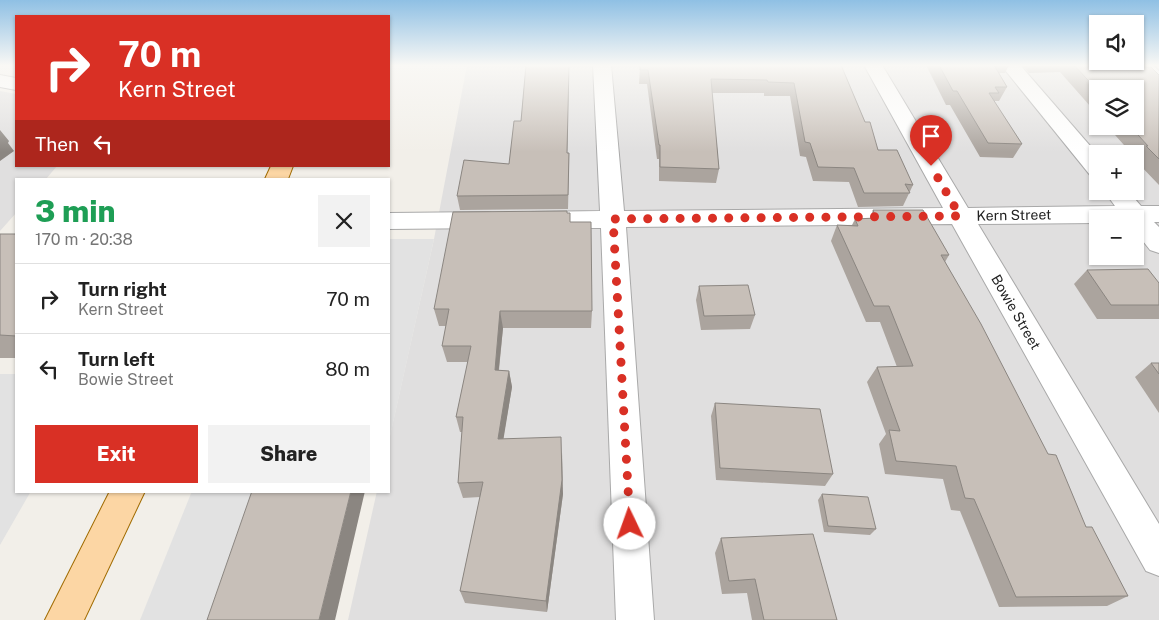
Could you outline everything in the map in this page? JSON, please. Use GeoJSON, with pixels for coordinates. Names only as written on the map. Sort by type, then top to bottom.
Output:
{"type":"FeatureCollection","features":[{"type":"Feature","properties":{"kind":"main road"},"geometry":{"type":"LineString","coordinates":[[64,620],[127,493]]}},
{"type":"Feature","properties":{"kind":"street"},"geometry":{"type":"LineString","coordinates":[[604,94],[613,219],[635,620]]}},
{"type":"Feature","properties":{"kind":"street","name":"Bowie Street"},"geometry":{"type":"LineString","coordinates":[[890,94],[1159,558]]}},
{"type":"Feature","properties":{"kind":"street"},"geometry":{"type":"LineString","coordinates":[[1034,94],[1089,159]]}},
{"type":"Feature","properties":{"kind":"street"},"geometry":{"type":"LineString","coordinates":[[1122,200],[1131,210]]}},
{"type":"Feature","properties":{"kind":"street","name":"Kern Street"},"geometry":{"type":"LineString","coordinates":[[1144,214],[1159,214]]}},
{"type":"Feature","properties":{"kind":"street","name":"Kern Street"},"geometry":{"type":"LineString","coordinates":[[390,221],[1089,215]]}},
{"type":"Feature","properties":{"kind":"street"},"geometry":{"type":"LineString","coordinates":[[1144,226],[1159,244]]}},
{"type":"Feature","properties":{"kind":"shaded area"},"geometry":{"type":"Polygon","coordinates":[[[0,94],[15,94],[15,167],[56,167],[47,178],[15,178],[15,214],[0,231],[0,94]]]}},
{"type":"Feature","properties":{"kind":"shaded area"},"geometry":{"type":"Polygon","coordinates":[[[462,94],[1089,94],[1089,135],[1144,135],[1144,94],[1159,94],[1159,620],[348,620],[377,493],[390,493],[390,436],[434,239],[462,94]]]}},
{"type":"Feature","properties":{"kind":"shaded area"},"geometry":{"type":"Polygon","coordinates":[[[390,239],[434,239],[390,437],[390,239]]]}},
{"type":"Feature","properties":{"kind":"shaded area"},"geometry":{"type":"Polygon","coordinates":[[[0,374],[15,374],[15,493],[30,493],[0,545],[0,374]]]}},
{"type":"Feature","properties":{"kind":"shaded area"},"geometry":{"type":"Polygon","coordinates":[[[191,493],[271,493],[229,620],[140,620],[191,493]]]}},
{"type":"Feature","properties":{"kind":"building"},"geometry":{"type":"Polygon","coordinates":[[[523,94],[568,94],[568,195],[457,196],[464,160],[509,164],[514,121],[521,121],[523,94]]]}},
{"type":"Feature","properties":{"kind":"building"},"geometry":{"type":"Polygon","coordinates":[[[652,94],[712,94],[719,169],[660,167],[659,145],[652,94]]]}},
{"type":"Feature","properties":{"kind":"building"},"geometry":{"type":"Polygon","coordinates":[[[796,94],[853,94],[865,122],[870,122],[878,150],[897,150],[913,185],[905,184],[910,193],[864,193],[854,168],[818,167],[810,143],[805,142],[796,94]]]}},
{"type":"Feature","properties":{"kind":"building"},"geometry":{"type":"Polygon","coordinates":[[[959,94],[990,94],[1022,144],[988,143],[959,94]]]}},
{"type":"Feature","properties":{"kind":"building"},"geometry":{"type":"Polygon","coordinates":[[[1144,94],[1159,94],[1159,159],[1146,146],[1148,146],[1138,135],[1144,135],[1144,94]]]}},
{"type":"Feature","properties":{"kind":"building"},"geometry":{"type":"Polygon","coordinates":[[[873,210],[923,210],[949,255],[941,255],[981,324],[1048,454],[1056,455],[1086,527],[1092,527],[1128,596],[1016,597],[974,499],[965,498],[956,466],[896,461],[889,430],[900,431],[877,367],[913,366],[889,306],[874,306],[837,225],[858,226],[855,219],[876,218],[873,210]]]}},
{"type":"Feature","properties":{"kind":"building"},"geometry":{"type":"Polygon","coordinates":[[[567,211],[567,213],[570,213],[570,222],[591,222],[592,311],[500,311],[495,370],[509,371],[498,439],[561,437],[562,480],[546,601],[460,591],[483,482],[458,483],[463,417],[456,417],[471,346],[442,346],[449,309],[434,309],[453,212],[567,211]]]}},
{"type":"Feature","properties":{"kind":"building"},"geometry":{"type":"Polygon","coordinates":[[[0,234],[15,234],[15,336],[0,335],[0,234]]]}},
{"type":"Feature","properties":{"kind":"building"},"geometry":{"type":"Polygon","coordinates":[[[1148,269],[1159,283],[1159,305],[1111,305],[1087,270],[1148,269]]]}},
{"type":"Feature","properties":{"kind":"building"},"geometry":{"type":"Polygon","coordinates":[[[748,285],[755,315],[704,316],[699,286],[748,285]]]}},
{"type":"Feature","properties":{"kind":"building"},"geometry":{"type":"Polygon","coordinates":[[[1151,363],[1159,363],[1159,374],[1151,363]]]}},
{"type":"Feature","properties":{"kind":"building"},"geometry":{"type":"Polygon","coordinates":[[[715,403],[820,409],[833,474],[720,468],[715,403]]]}},
{"type":"Feature","properties":{"kind":"building"},"geometry":{"type":"Polygon","coordinates":[[[251,493],[351,493],[319,620],[207,620],[251,493]]]}},
{"type":"Feature","properties":{"kind":"building"},"geometry":{"type":"Polygon","coordinates":[[[822,494],[868,497],[876,529],[828,526],[822,494]]]}},
{"type":"Feature","properties":{"kind":"building"},"geometry":{"type":"Polygon","coordinates":[[[813,534],[837,620],[764,620],[755,579],[729,581],[721,538],[813,534]]]}},
{"type":"Feature","properties":{"kind":"route"},"geometry":{"type":"LineString","coordinates":[[630,524],[613,219],[960,216],[931,166]]}}]}
